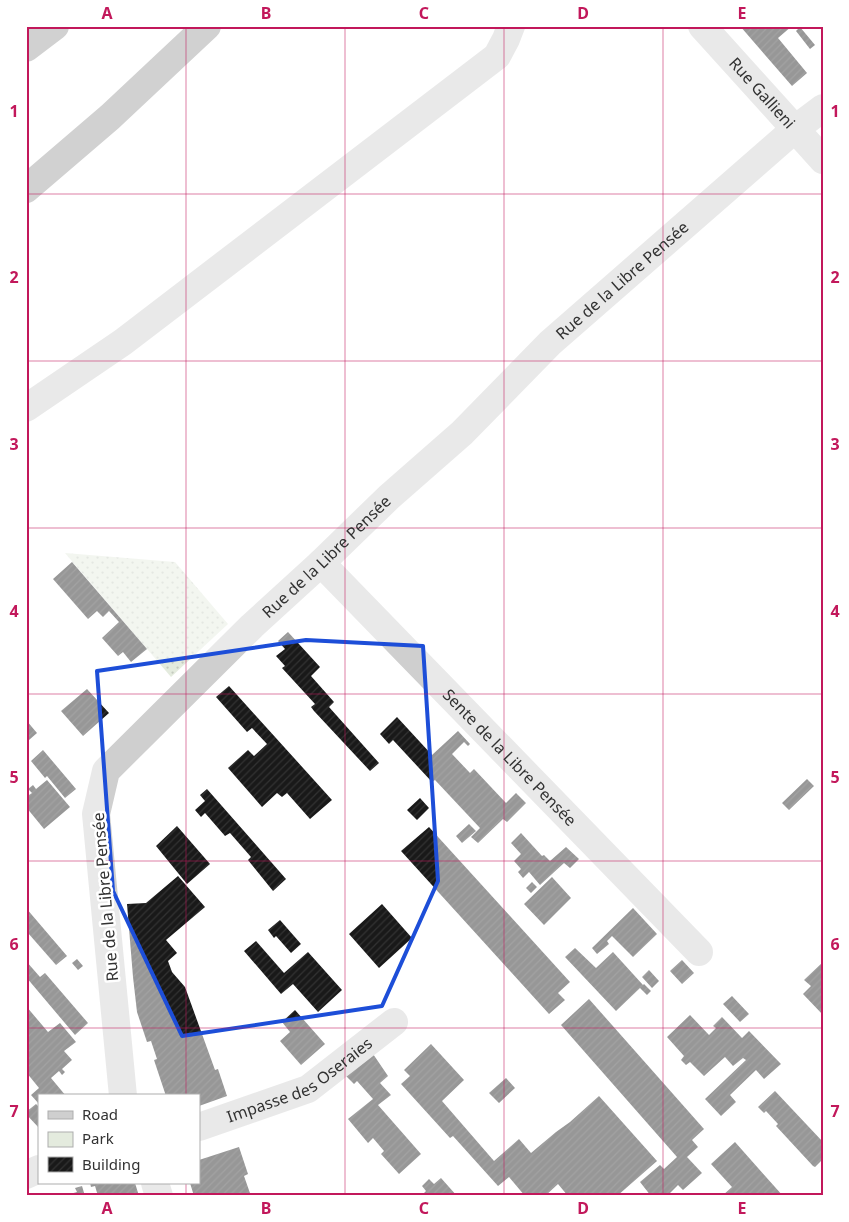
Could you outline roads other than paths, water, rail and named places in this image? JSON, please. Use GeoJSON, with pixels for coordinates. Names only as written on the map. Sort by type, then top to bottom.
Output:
{"type":"FeatureCollection","features":[{"type":"Feature","properties":{"kind":"highway"},"geometry":{"type":"LineString","coordinates":[[26,48],[55,26]]}},
{"type":"Feature","properties":{"kind":"highway"},"geometry":{"type":"LineString","coordinates":[[32,181],[110,117],[207,26]]}},
{"type":"Feature","properties":{"kind":"street"},"geometry":{"type":"LineString","coordinates":[[26,408],[123,342],[497,56],[511,26]]}},
{"type":"Feature","properties":{"kind":"street","name":"Rue Gallieni"},"geometry":{"type":"LineString","coordinates":[[702,26],[823,160]]}},
{"type":"Feature","properties":{"kind":"street","name":"Rue de la Libre Pensée"},"geometry":{"type":"LineString","coordinates":[[123,1094],[96,814],[106,771],[252,626],[322,563],[389,497],[462,433],[550,344],[795,129],[823,108]]}},
{"type":"Feature","properties":{"kind":"street","name":"Sente de la Libre Pensée"},"geometry":{"type":"LineString","coordinates":[[322,563],[699,952]]}},
{"type":"Feature","properties":{"kind":"street","name":"Impasse des Oseraies"},"geometry":{"type":"LineString","coordinates":[[200,1127],[308,1089],[394,1022]]}},
{"type":"Feature","properties":{"kind":"street"},"geometry":{"type":"LineString","coordinates":[[26,1175],[38,1170]]}},
{"type":"Feature","properties":{"kind":"street"},"geometry":{"type":"LineString","coordinates":[[155,1184],[159,1196]]}}]}
